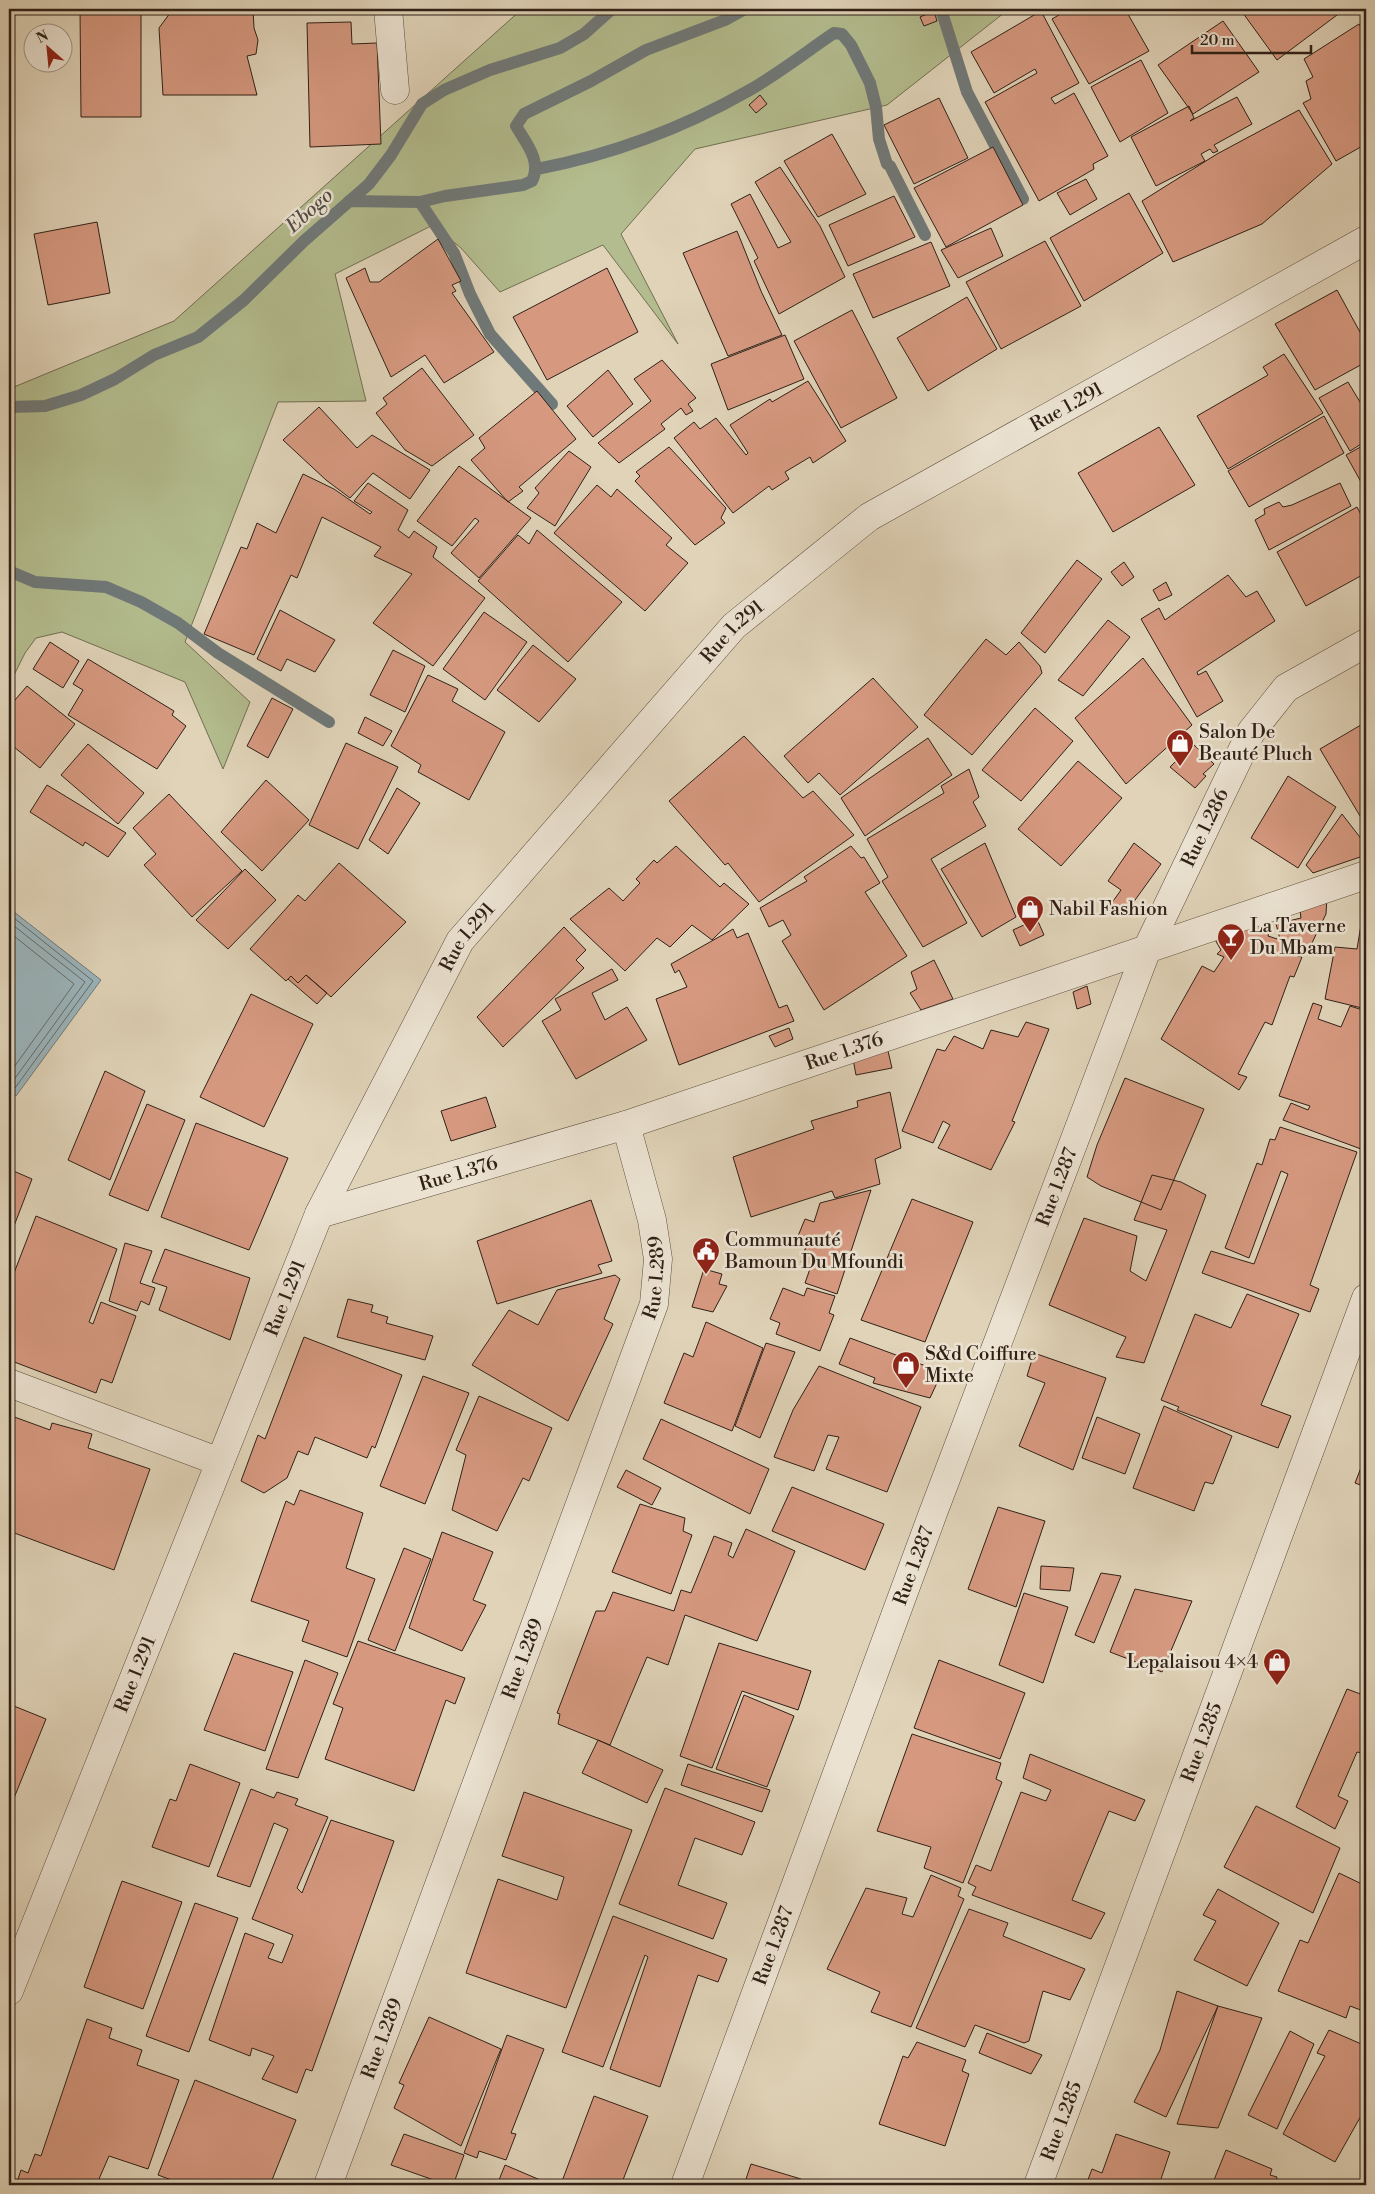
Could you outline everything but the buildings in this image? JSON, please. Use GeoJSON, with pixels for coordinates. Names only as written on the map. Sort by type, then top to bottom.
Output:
{"type":"FeatureCollection","features":[{"type":"Feature","properties":{"kind":"street"},"geometry":{"type":"LineString","coordinates":[[388,9],[395,90]]}},
{"type":"Feature","properties":{"kind":"street","name":"Rue 1.291"},"geometry":{"type":"LineString","coordinates":[[9,1991],[319,1214],[460,942],[734,626],[869,517],[1366,240]]}},
{"type":"Feature","properties":{"kind":"street","name":"Rue 1.286"},"geometry":{"type":"LineString","coordinates":[[1147,949],[1251,732],[1286,688],[1366,643]]}},
{"type":"Feature","properties":{"kind":"street","name":"Rue 1.376"},"geometry":{"type":"LineString","coordinates":[[319,1214],[626,1125],[1366,875]]}},
{"type":"Feature","properties":{"kind":"street","name":"Rue 1.287"},"geometry":{"type":"LineString","coordinates":[[685,2185],[926,1532],[1147,949]]}},
{"type":"Feature","properties":{"kind":"street","name":"Rue 1.289"},"geometry":{"type":"LineString","coordinates":[[328,2185],[654,1304],[658,1259],[652,1220],[626,1125]]}},
{"type":"Feature","properties":{"kind":"street","name":"Rue 1.285"},"geometry":{"type":"LineString","coordinates":[[1038,2185],[1366,1298]]}},
{"type":"Feature","properties":{"kind":"street"},"geometry":{"type":"LineString","coordinates":[[9,1383],[220,1462]]}},
{"type":"Feature","properties":{"kind":"green space"},"geometry":{"type":"Polygon","coordinates":[[[522,9],[1009,9],[887,105],[695,149],[621,234],[678,344],[603,245],[500,292],[461,248],[433,225],[335,274],[366,401],[278,402],[185,642],[250,702],[223,769],[185,682],[62,632],[36,638],[25,653],[9,685],[9,389],[174,321],[522,9]]]}},
{"type":"Feature","properties":{"kind":"water"},"geometry":{"type":"Polygon","coordinates":[[[9,908],[101,980],[16,1096],[9,1093],[9,908]]]}},
{"type":"Feature","properties":{"kind":"waterway","name":"Ebogo"},"geometry":{"type":"LineString","coordinates":[[9,407],[45,406],[81,395],[115,379],[154,355],[198,337],[244,300],[304,241],[369,184],[391,155],[422,104],[444,90],[490,70],[560,48],[584,34],[612,9]]}},
{"type":"Feature","properties":{"kind":"waterway"},"geometry":{"type":"LineString","coordinates":[[349,201],[420,202],[445,196],[523,185],[532,181],[535,174],[532,152],[516,126],[524,114],[591,81],[646,50],[725,20],[745,9]]}},
{"type":"Feature","properties":{"kind":"waterway"},"geometry":{"type":"LineString","coordinates":[[941,9],[967,92],[1023,199]]}},
{"type":"Feature","properties":{"kind":"waterway"},"geometry":{"type":"LineString","coordinates":[[537,169],[619,148],[698,117],[759,84],[834,33],[842,34],[851,45],[870,83],[876,107],[879,139],[887,164]]}},
{"type":"Feature","properties":{"kind":"waterway"},"geometry":{"type":"LineString","coordinates":[[890,166],[925,235]]}},
{"type":"Feature","properties":{"kind":"waterway"},"geometry":{"type":"LineString","coordinates":[[420,202],[454,253],[470,294],[490,334],[552,404]]}},
{"type":"Feature","properties":{"kind":"waterway"},"geometry":{"type":"LineString","coordinates":[[9,571],[35,582],[106,587],[141,602],[178,623],[218,653],[329,722]]}},
{"type":"Feature","properties":{"kind":"place","name":"Salon De Beauté Pluch"},"geometry":{"type":"Point","coordinates":[1180,767]}},
{"type":"Feature","properties":{"kind":"place","name":"Nabil Fashion"},"geometry":{"type":"Point","coordinates":[1030,933]}},
{"type":"Feature","properties":{"kind":"place","name":"La Taverne Du Mbam"},"geometry":{"type":"Point","coordinates":[1231,961]}},
{"type":"Feature","properties":{"kind":"place","name":"Communauté Bamoun Du Mfoundi"},"geometry":{"type":"Point","coordinates":[706,1275]}},
{"type":"Feature","properties":{"kind":"place","name":"S&d Coiffure Mixte"},"geometry":{"type":"Point","coordinates":[906,1389]}},
{"type":"Feature","properties":{"kind":"place","name":"Lepalaisou 4×4"},"geometry":{"type":"Point","coordinates":[1277,1686]}}]}
